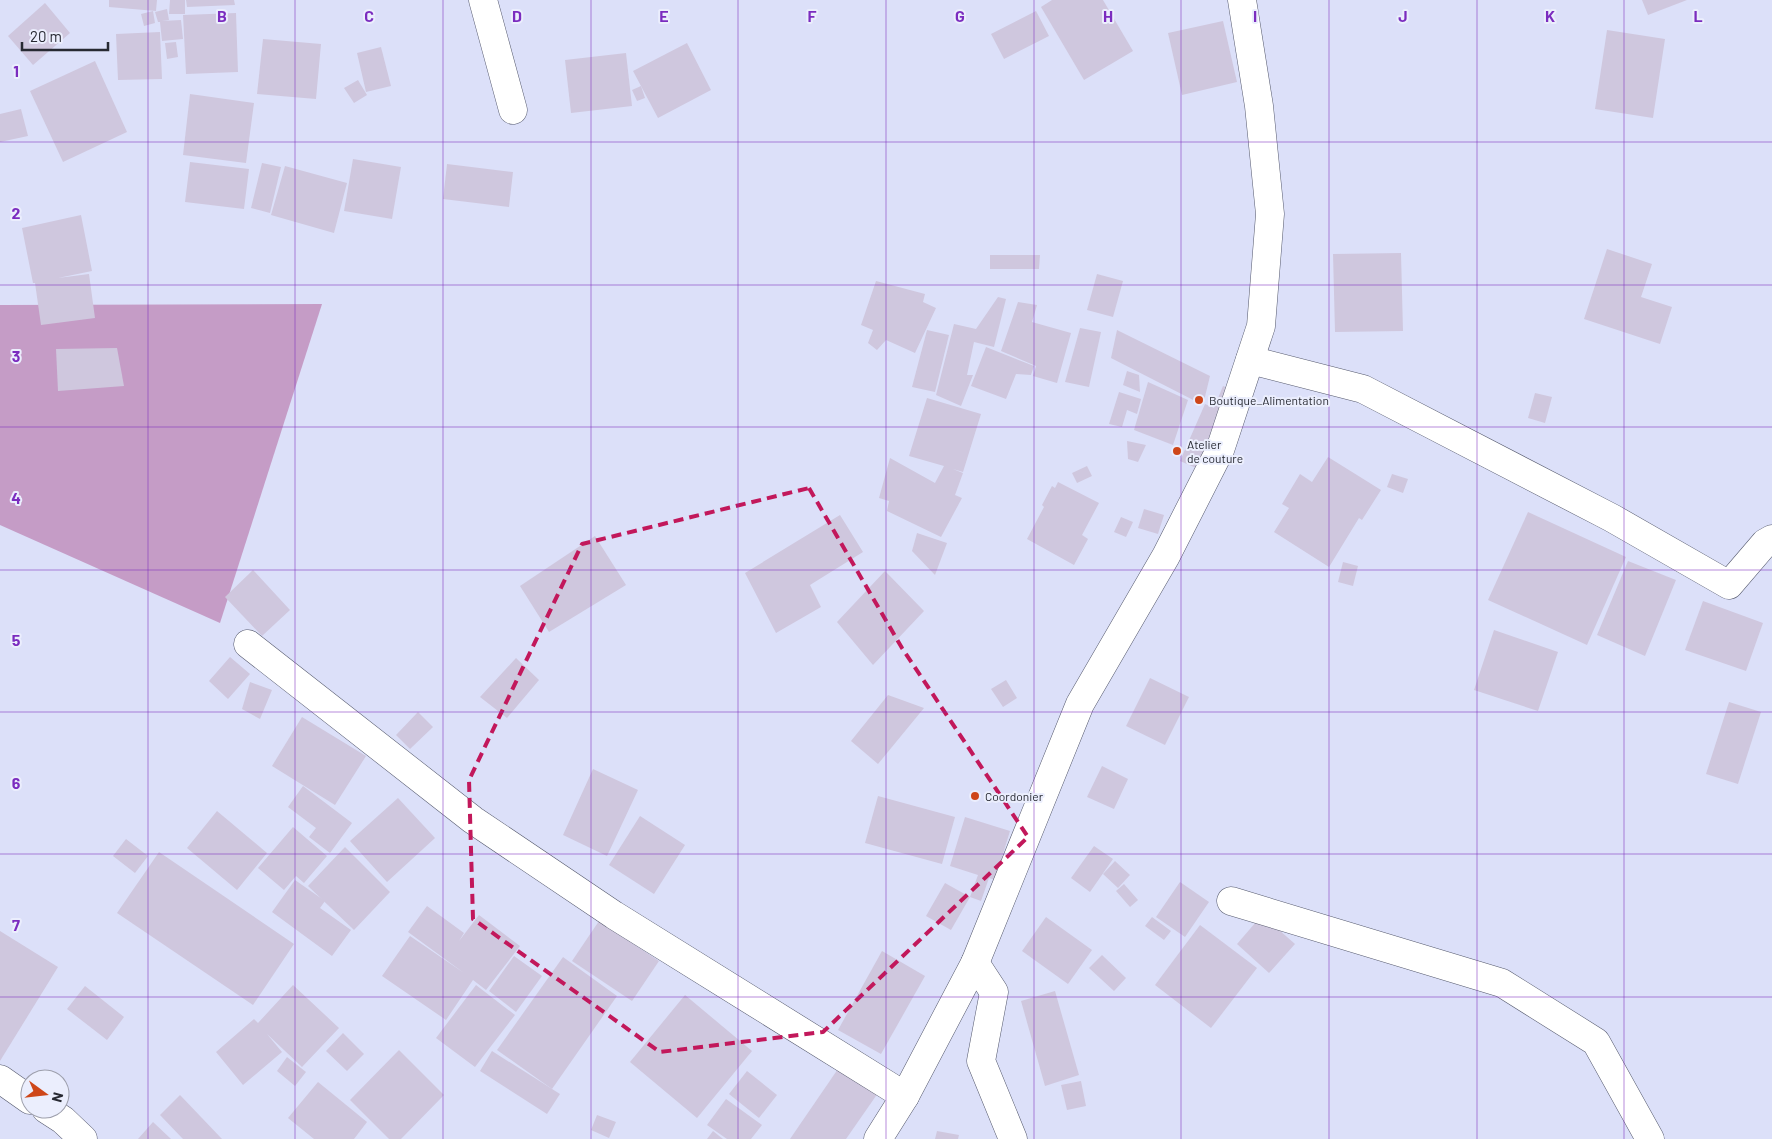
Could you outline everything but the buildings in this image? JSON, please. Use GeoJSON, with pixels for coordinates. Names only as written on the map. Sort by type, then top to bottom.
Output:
{"type":"FeatureCollection","features":[{"type":"Feature","properties":{"kind":"street"},"geometry":{"type":"LineString","coordinates":[[483,0],[513,110]]}},
{"type":"Feature","properties":{"kind":"street"},"geometry":{"type":"LineString","coordinates":[[878,1139],[905,1096],[975,963],[1080,704],[1166,556],[1220,450],[1261,326],[1270,214],[1259,106],[1242,0]]}},
{"type":"Feature","properties":{"kind":"street"},"geometry":{"type":"LineString","coordinates":[[1250,360],[1362,389],[1612,518],[1728,585],[1765,543],[1772,539]]}},
{"type":"Feature","properties":{"kind":"street"},"geometry":{"type":"LineString","coordinates":[[248,644],[472,820],[614,914],[905,1096]]}},
{"type":"Feature","properties":{"kind":"street"},"geometry":{"type":"LineString","coordinates":[[1231,901],[1502,984],[1596,1042],[1650,1139]]}},
{"type":"Feature","properties":{"kind":"street"},"geometry":{"type":"LineString","coordinates":[[975,963],[994,992],[981,1061],[1013,1139]]}},
{"type":"Feature","properties":{"kind":"street"},"geometry":{"type":"LineString","coordinates":[[62,1119],[83,1139]]}},
{"type":"Feature","properties":{"kind":"highlighted area"},"geometry":{"type":"Polygon","coordinates":[[[809,488],[902,648],[1028,837],[823,1032],[660,1052],[473,919],[469,780],[582,544],[809,488]]]}},
{"type":"Feature","properties":{"kind":"shaded area"},"geometry":{"type":"Polygon","coordinates":[[[322,304],[220,623],[0,525],[0,305],[322,304]]]}},
{"type":"Feature","properties":{"kind":"place","name":"Boutique_Alimentation"},"geometry":{"type":"Point","coordinates":[1199,400]}},
{"type":"Feature","properties":{"kind":"place","name":"Atelier de couture"},"geometry":{"type":"Point","coordinates":[1177,451]}},
{"type":"Feature","properties":{"kind":"place","name":"Coordonier"},"geometry":{"type":"Point","coordinates":[975,796]}}]}
